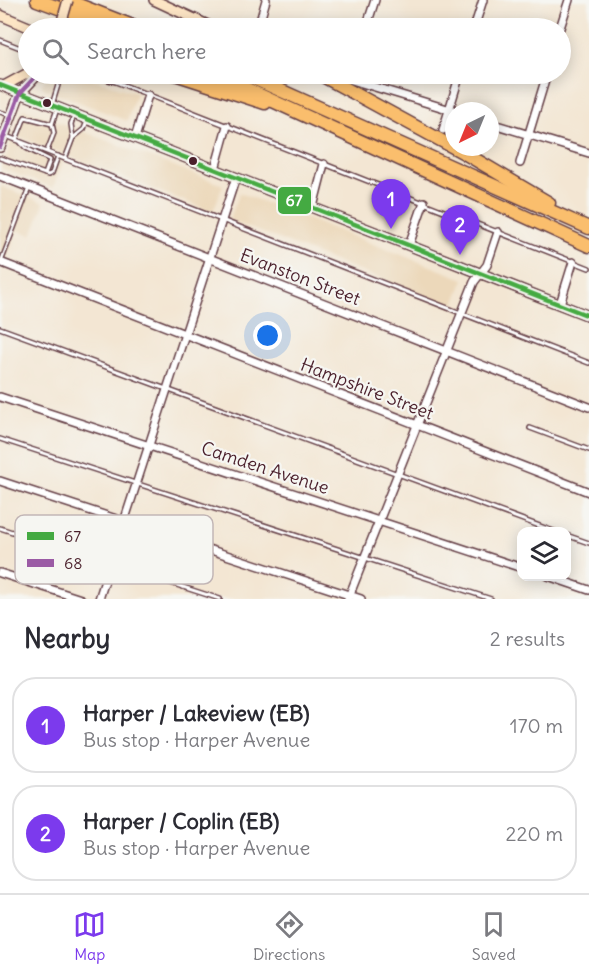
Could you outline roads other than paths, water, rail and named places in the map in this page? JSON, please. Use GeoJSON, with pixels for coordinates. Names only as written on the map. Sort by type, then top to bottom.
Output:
{"type":"FeatureCollection","features":[{"type":"Feature","properties":{"kind":"highway"},"geometry":{"type":"LineString","coordinates":[[37,0],[86,18]]}},
{"type":"Feature","properties":{"kind":"highway"},"geometry":{"type":"LineString","coordinates":[[67,0],[113,18]]}},
{"type":"Feature","properties":{"kind":"highway"},"geometry":{"type":"LineString","coordinates":[[206,84],[292,109]]}},
{"type":"Feature","properties":{"kind":"highway"},"geometry":{"type":"LineString","coordinates":[[236,84],[589,246]]}},
{"type":"Feature","properties":{"kind":"highway"},"geometry":{"type":"LineString","coordinates":[[266,84],[588,228]]}},
{"type":"Feature","properties":{"kind":"highway"},"geometry":{"type":"LineString","coordinates":[[337,84],[466,154],[588,228]]}},
{"type":"Feature","properties":{"kind":"main road"},"geometry":{"type":"LineString","coordinates":[[62,18],[67,0]]}},
{"type":"Feature","properties":{"kind":"main road"},"geometry":{"type":"LineString","coordinates":[[154,0],[176,5],[197,18]]}},
{"type":"Feature","properties":{"kind":"main road"},"geometry":{"type":"LineString","coordinates":[[0,15],[18,23]]}},
{"type":"Feature","properties":{"kind":"main road"},"geometry":{"type":"LineString","coordinates":[[1,85],[18,77]]}},
{"type":"Feature","properties":{"kind":"main road"},"geometry":{"type":"LineString","coordinates":[[0,147],[2,135],[20,93],[29,84]]}},
{"type":"Feature","properties":{"kind":"main road"},"geometry":{"type":"LineString","coordinates":[[1,85],[589,316]]}},
{"type":"Feature","properties":{"kind":"street"},"geometry":{"type":"LineString","coordinates":[[261,18],[266,0]]}},
{"type":"Feature","properties":{"kind":"street"},"geometry":{"type":"LineString","coordinates":[[369,18],[375,0]]}},
{"type":"Feature","properties":{"kind":"street"},"geometry":{"type":"LineString","coordinates":[[477,18],[483,0]]}},
{"type":"Feature","properties":{"kind":"street"},"geometry":{"type":"LineString","coordinates":[[563,18],[569,0]]}},
{"type":"Feature","properties":{"kind":"street"},"geometry":{"type":"LineString","coordinates":[[375,84],[445,109]]}},
{"type":"Feature","properties":{"kind":"street"},"geometry":{"type":"LineString","coordinates":[[454,102],[458,84]]}},
{"type":"Feature","properties":{"kind":"street"},"geometry":{"type":"LineString","coordinates":[[520,163],[544,84]]}},
{"type":"Feature","properties":{"kind":"street"},"geometry":{"type":"LineString","coordinates":[[135,138],[148,95]]}},
{"type":"Feature","properties":{"kind":"street"},"geometry":{"type":"LineString","coordinates":[[215,169],[227,126]]}},
{"type":"Feature","properties":{"kind":"street"},"geometry":{"type":"LineString","coordinates":[[443,130],[445,126]]}},
{"type":"Feature","properties":{"kind":"street"},"geometry":{"type":"LineString","coordinates":[[499,126],[589,153]]}},
{"type":"Feature","properties":{"kind":"street"},"geometry":{"type":"LineString","coordinates":[[313,207],[324,164]]}},
{"type":"Feature","properties":{"kind":"street","name":"Evanston Street"},"geometry":{"type":"LineString","coordinates":[[0,176],[589,407]]}},
{"type":"Feature","properties":{"kind":"street"},"geometry":{"type":"LineString","coordinates":[[126,515],[236,177]]}},
{"type":"Feature","properties":{"kind":"street"},"geometry":{"type":"LineString","coordinates":[[409,245],[424,202]]}},
{"type":"Feature","properties":{"kind":"street"},"geometry":{"type":"LineString","coordinates":[[349,597],[416,424],[474,282],[487,265],[498,232]]}},
{"type":"Feature","properties":{"kind":"street"},"geometry":{"type":"LineString","coordinates":[[560,304],[573,262]]}},
{"type":"Feature","properties":{"kind":"street","name":"Hampshire Street"},"geometry":{"type":"LineString","coordinates":[[0,263],[589,492]]}},
{"type":"Feature","properties":{"kind":"street","name":"Camden Avenue"},"geometry":{"type":"LineString","coordinates":[[0,397],[517,566]]}},
{"type":"Feature","properties":{"kind":"street"},"geometry":{"type":"LineString","coordinates":[[0,481],[105,515]]}},
{"type":"Feature","properties":{"kind":"street"},"geometry":{"type":"LineString","coordinates":[[213,551],[361,599]]}},
{"type":"Feature","properties":{"kind":"street"},"geometry":{"type":"LineString","coordinates":[[0,573],[15,578]]}},
{"type":"Feature","properties":{"kind":"street"},"geometry":{"type":"LineString","coordinates":[[563,581],[589,590]]}},
{"type":"Feature","properties":{"kind":"street"},"geometry":{"type":"LineString","coordinates":[[34,584],[81,599]]}},
{"type":"Feature","properties":{"kind":"street"},"geometry":{"type":"LineString","coordinates":[[99,599],[104,584]]}},
{"type":"Feature","properties":{"kind":"lane"},"geometry":{"type":"LineString","coordinates":[[0,40],[18,47]]}},
{"type":"Feature","properties":{"kind":"lane"},"geometry":{"type":"LineString","coordinates":[[47,152],[54,134],[52,124],[59,84]]}},
{"type":"Feature","properties":{"kind":"lane"},"geometry":{"type":"LineString","coordinates":[[121,84],[589,268]]}},
{"type":"Feature","properties":{"kind":"lane"},"geometry":{"type":"LineString","coordinates":[[0,112],[52,124]]}},
{"type":"Feature","properties":{"kind":"lane"},"geometry":{"type":"LineString","coordinates":[[74,138],[71,124],[75,114]]}},
{"type":"Feature","properties":{"kind":"lane"},"geometry":{"type":"LineString","coordinates":[[18,141],[25,117]]}},
{"type":"Feature","properties":{"kind":"lane"},"geometry":{"type":"LineString","coordinates":[[65,159],[74,138],[84,129],[88,119]]}},
{"type":"Feature","properties":{"kind":"lane"},"geometry":{"type":"LineString","coordinates":[[2,135],[589,363]]}},
{"type":"Feature","properties":{"kind":"lane"},"geometry":{"type":"LineString","coordinates":[[18,141],[26,148],[50,159],[45,174]]}},
{"type":"Feature","properties":{"kind":"lane"},"geometry":{"type":"LineString","coordinates":[[0,158],[48,175],[51,173],[57,156]]}},
{"type":"Feature","properties":{"kind":"lane"},"geometry":{"type":"LineString","coordinates":[[0,263],[29,188]]}},
{"type":"Feature","properties":{"kind":"lane"},"geometry":{"type":"LineString","coordinates":[[0,328],[545,527]]}},
{"type":"Feature","properties":{"kind":"lane"},"geometry":{"type":"LineString","coordinates":[[530,428],[589,450]]}},
{"type":"Feature","properties":{"kind":"lane"},"geometry":{"type":"LineString","coordinates":[[0,439],[491,599]]}},
{"type":"Feature","properties":{"kind":"lane"},"geometry":{"type":"LineString","coordinates":[[0,528],[15,533]]}},
{"type":"Feature","properties":{"kind":"lane"},"geometry":{"type":"LineString","coordinates":[[571,536],[589,543]]}},
{"type":"Feature","properties":{"kind":"lane"},"geometry":{"type":"LineString","coordinates":[[173,584],[220,599]]}},
{"type":"Feature","properties":{"kind":"place","name":"Harper / Lakeview (EB)"},"geometry":{"type":"Point","coordinates":[391,229]}},
{"type":"Feature","properties":{"kind":"place","name":"Harper / Coplin (EB)"},"geometry":{"type":"Point","coordinates":[460,255]}}]}
